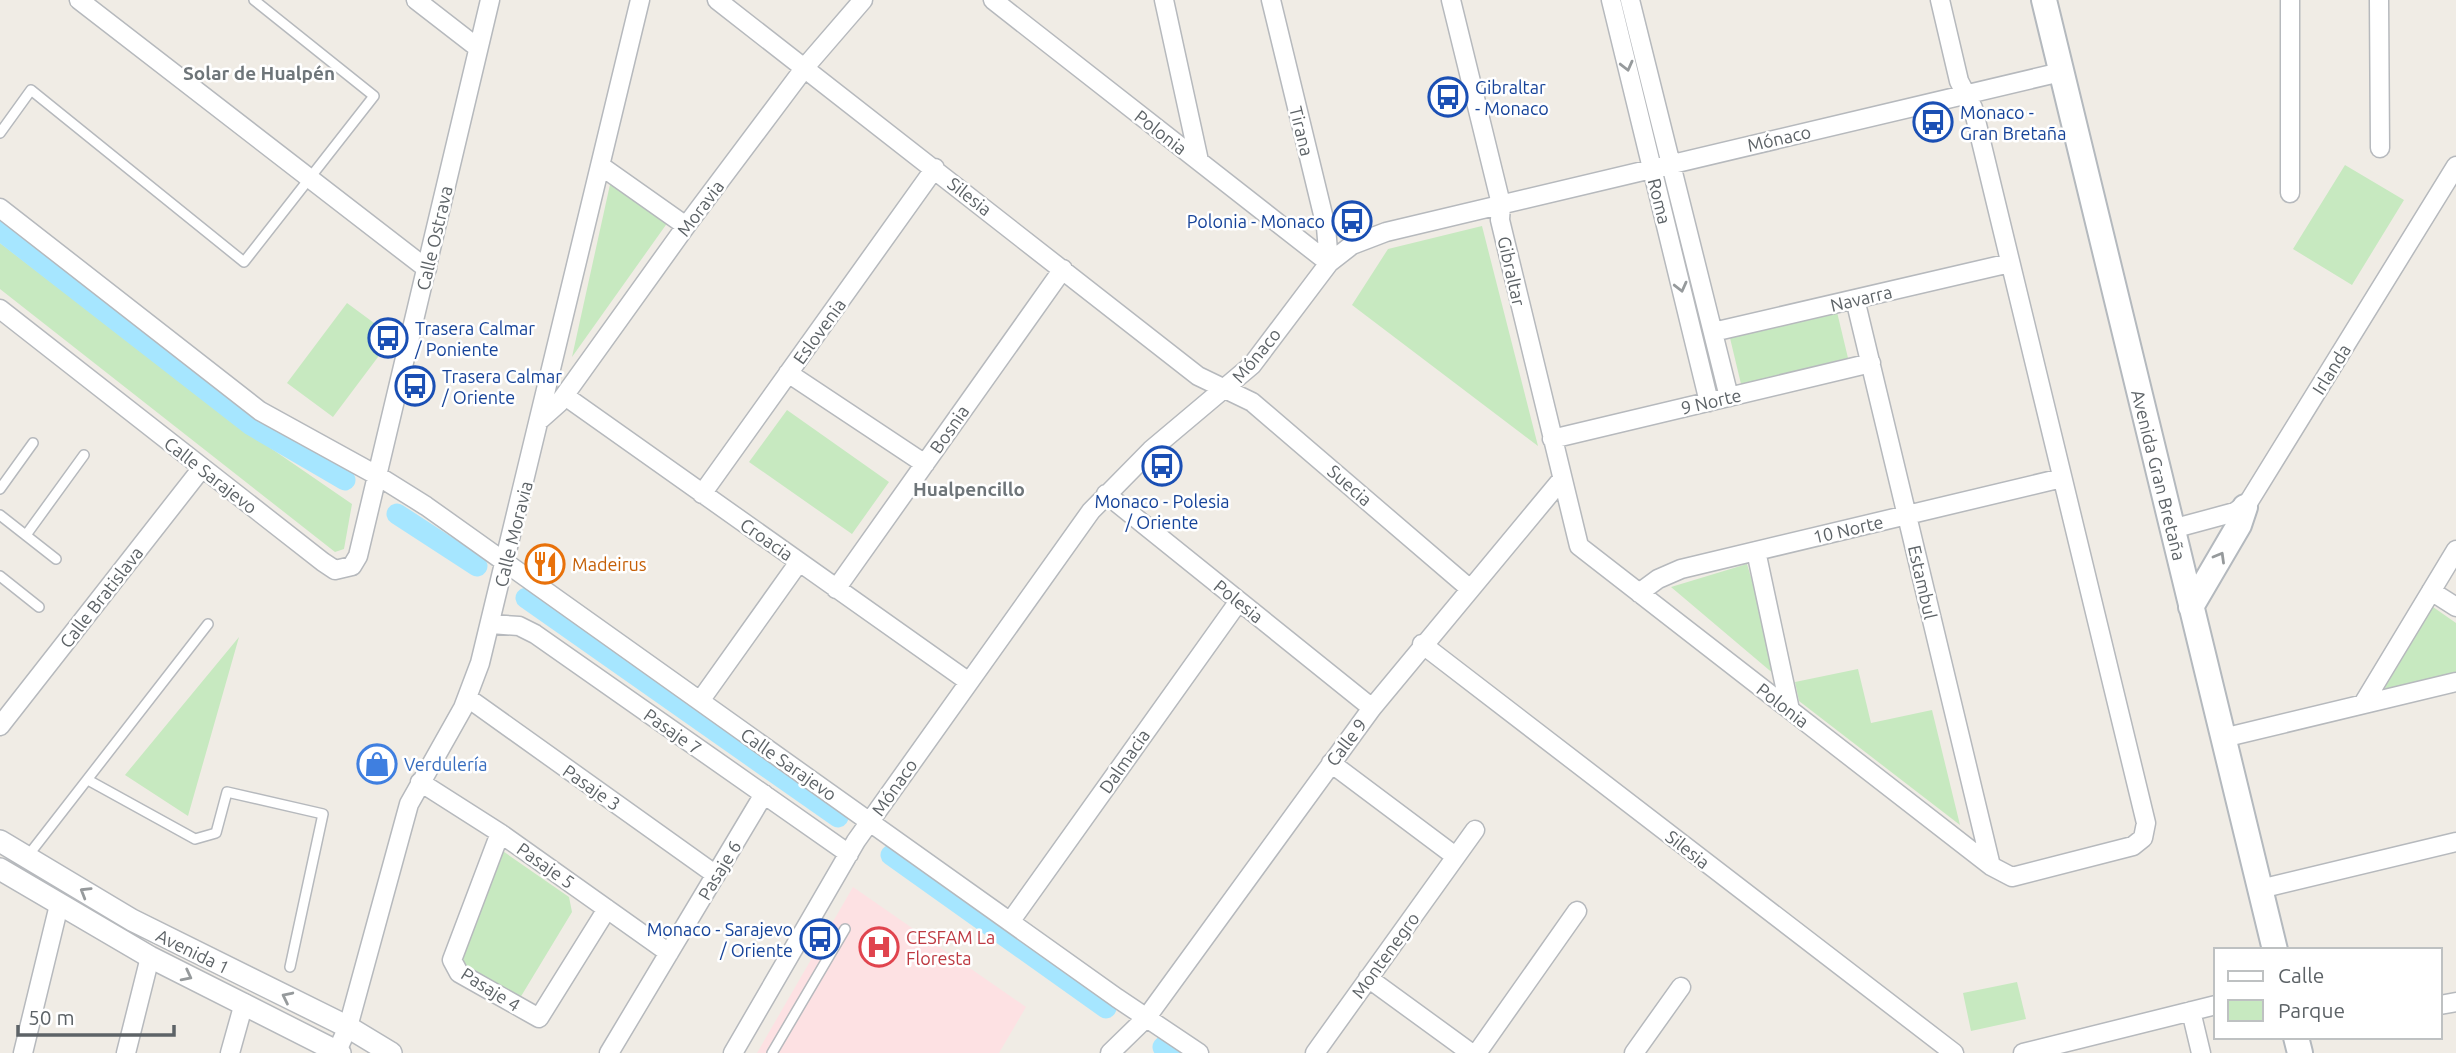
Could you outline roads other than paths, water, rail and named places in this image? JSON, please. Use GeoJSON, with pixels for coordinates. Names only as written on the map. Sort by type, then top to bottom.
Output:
{"type":"FeatureCollection","features":[{"type":"Feature","properties":{"kind":"main road","name":"Avenida Gran Bretaña"},"geometry":{"type":"LineString","coordinates":[[2043,0],[2275,948]]}},
{"type":"Feature","properties":{"kind":"main road"},"geometry":{"type":"LineString","coordinates":[[2191,607],[2239,525],[2245,507]]}},
{"type":"Feature","properties":{"kind":"street"},"geometry":{"type":"LineString","coordinates":[[79,0],[426,269]]}},
{"type":"Feature","properties":{"kind":"street"},"geometry":{"type":"LineString","coordinates":[[416,0],[478,48]]}},
{"type":"Feature","properties":{"kind":"street","name":"Calle Ostrava"},"geometry":{"type":"LineString","coordinates":[[378,475],[490,0]]}},
{"type":"Feature","properties":{"kind":"street","name":"Calle Moravia"},"geometry":{"type":"LineString","coordinates":[[338,1052],[348,1027],[405,816],[420,782],[468,698],[491,624],[640,0]]}},
{"type":"Feature","properties":{"kind":"street","name":"Silesia"},"geometry":{"type":"LineString","coordinates":[[717,0],[806,66],[1198,376],[1225,390]]}},
{"type":"Feature","properties":{"kind":"street","name":"Moravia"},"geometry":{"type":"LineString","coordinates":[[541,419],[565,397],[686,226],[806,66],[863,0]]}},
{"type":"Feature","properties":{"kind":"street"},"geometry":{"type":"LineString","coordinates":[[1164,0],[1199,162]]}},
{"type":"Feature","properties":{"kind":"street","name":"Tirana"},"geometry":{"type":"LineString","coordinates":[[1271,0],[1326,227],[1328,263]]}},
{"type":"Feature","properties":{"kind":"street","name":"Gibraltar"},"geometry":{"type":"LineString","coordinates":[[1451,0],[1501,204],[1500,220],[1577,542]]}},
{"type":"Feature","properties":{"kind":"street","name":"Roma"},"geometry":{"type":"LineString","coordinates":[[1611,0],[1709,402]]}},
{"type":"Feature","properties":{"kind":"street","name":"Roma"},"geometry":{"type":"LineString","coordinates":[[1630,0],[1729,397]]}},
{"type":"Feature","properties":{"kind":"street"},"geometry":{"type":"LineString","coordinates":[[1940,0],[1959,81],[1973,108],[2146,831],[2133,846],[2012,877],[1991,866]]}},
{"type":"Feature","properties":{"kind":"street"},"geometry":{"type":"LineString","coordinates":[[2290,0],[2290,193]]}},
{"type":"Feature","properties":{"kind":"street"},"geometry":{"type":"LineString","coordinates":[[2379,0],[2380,148]]}},
{"type":"Feature","properties":{"kind":"street","name":"Polonia"},"geometry":{"type":"LineString","coordinates":[[999,1],[1328,263]]}},
{"type":"Feature","properties":{"kind":"street","name":"Mónaco"},"geometry":{"type":"LineString","coordinates":[[733,1053],[869,821],[1106,494],[1151,450],[1252,365],[1328,263],[1369,237],[2061,72]]}},
{"type":"Feature","properties":{"kind":"street"},"geometry":{"type":"LineString","coordinates":[[601,166],[686,226]]}},
{"type":"Feature","properties":{"kind":"street","name":"Irlanda"},"geometry":{"type":"LineString","coordinates":[[2245,507],[2456,166]]}},
{"type":"Feature","properties":{"kind":"street","name":"Eslovenia"},"geometry":{"type":"LineString","coordinates":[[702,494],[935,168]]}},
{"type":"Feature","properties":{"kind":"street","name":"Calle Sarajevo"},"geometry":{"type":"LineString","coordinates":[[0,208],[260,411],[378,475],[1199,1053]]}},
{"type":"Feature","properties":{"kind":"street","name":"Navarra"},"geometry":{"type":"LineString","coordinates":[[1696,349],[1714,338],[1856,299],[2010,263]]}},
{"type":"Feature","properties":{"kind":"street","name":"Bosnia"},"geometry":{"type":"LineString","coordinates":[[836,589],[1063,269]]}},
{"type":"Feature","properties":{"kind":"street","name":"Estambul"},"geometry":{"type":"LineString","coordinates":[[1856,299],[1991,866]]}},
{"type":"Feature","properties":{"kind":"street","name":"Calle Sarajevo"},"geometry":{"type":"LineString","coordinates":[[0,309],[323,562],[341,570],[352,566],[358,556],[378,475]]}},
{"type":"Feature","properties":{"kind":"street","name":"9 Norte"},"geometry":{"type":"LineString","coordinates":[[1552,439],[1871,363]]}},
{"type":"Feature","properties":{"kind":"street"},"geometry":{"type":"LineString","coordinates":[[788,373],[925,464]]}},
{"type":"Feature","properties":{"kind":"street","name":"Suecia"},"geometry":{"type":"LineString","coordinates":[[1225,390],[1252,402],[1469,588]]}},
{"type":"Feature","properties":{"kind":"street","name":"Croacia"},"geometry":{"type":"LineString","coordinates":[[565,397],[969,682]]}},
{"type":"Feature","properties":{"kind":"street","name":"Calle Bratislava"},"geometry":{"type":"LineString","coordinates":[[0,726],[202,468]]}},
{"type":"Feature","properties":{"kind":"street","name":"10 Norte"},"geometry":{"type":"LineString","coordinates":[[1639,593],[1658,579],[1681,569],[2062,478]]}},
{"type":"Feature","properties":{"kind":"street","name":"Calle 9"},"geometry":{"type":"LineString","coordinates":[[1110,1053],[1147,1017],[1331,763],[1422,644],[1562,479]]}},
{"type":"Feature","properties":{"kind":"street","name":"Polesia"},"geometry":{"type":"LineString","coordinates":[[1106,494],[1372,708]]}},
{"type":"Feature","properties":{"kind":"street"},"geometry":{"type":"LineString","coordinates":[[2172,529],[2245,507]]}},
{"type":"Feature","properties":{"kind":"street","name":"Polonia"},"geometry":{"type":"LineString","coordinates":[[1577,542],[1991,866]]}},
{"type":"Feature","properties":{"kind":"street"},"geometry":{"type":"LineString","coordinates":[[2363,704],[2456,550]]}},
{"type":"Feature","properties":{"kind":"street"},"geometry":{"type":"LineString","coordinates":[[1756,551],[1790,710]]}},
{"type":"Feature","properties":{"kind":"street"},"geometry":{"type":"LineString","coordinates":[[699,701],[799,562]]}},
{"type":"Feature","properties":{"kind":"street"},"geometry":{"type":"LineString","coordinates":[[2431,591],[2456,607]]}},
{"type":"Feature","properties":{"kind":"street","name":"Dalmacia"},"geometry":{"type":"LineString","coordinates":[[1010,922],[1239,601]]}},
{"type":"Feature","properties":{"kind":"street","name":"Pasaje 7"},"geometry":{"type":"LineString","coordinates":[[491,624],[519,626],[535,634],[849,854]]}},
{"type":"Feature","properties":{"kind":"street","name":"Silesia"},"geometry":{"type":"LineString","coordinates":[[1422,644],[1955,1053]]}},
{"type":"Feature","properties":{"kind":"street"},"geometry":{"type":"LineString","coordinates":[[2223,738],[2456,682]]}},
{"type":"Feature","properties":{"kind":"street","name":"Pasaje 3"},"geometry":{"type":"LineString","coordinates":[[468,698],[716,875]]}},
{"type":"Feature","properties":{"kind":"street"},"geometry":{"type":"LineString","coordinates":[[1331,763],[1455,856]]}},
{"type":"Feature","properties":{"kind":"street","name":"Pasaje 5"},"geometry":{"type":"LineString","coordinates":[[420,782],[500,833],[669,953]]}},
{"type":"Feature","properties":{"kind":"street","name":"Pasaje 6"},"geometry":{"type":"LineString","coordinates":[[609,1053],[764,794]]}},
{"type":"Feature","properties":{"kind":"street","name":"Montenegro"},"geometry":{"type":"LineString","coordinates":[[1315,1053],[1475,831]]}},
{"type":"Feature","properties":{"kind":"street","name":"Pasaje 4"},"geometry":{"type":"LineString","coordinates":[[500,833],[453,960],[459,973],[540,1018],[607,909]]}},
{"type":"Feature","properties":{"kind":"street","name":"Avenida 1"},"geometry":{"type":"LineString","coordinates":[[0,841],[174,942],[348,1027],[391,1053]]}},
{"type":"Feature","properties":{"kind":"street"},"geometry":{"type":"LineString","coordinates":[[2260,889],[2456,842]]}},
{"type":"Feature","properties":{"kind":"street","name":"Avenida 1"},"geometry":{"type":"LineString","coordinates":[[0,869],[150,957],[338,1052]]}},
{"type":"Feature","properties":{"kind":"street"},"geometry":{"type":"LineString","coordinates":[[23,1053],[59,905]]}},
{"type":"Feature","properties":{"kind":"street"},"geometry":{"type":"LineString","coordinates":[[1477,1053],[1577,911]]}},
{"type":"Feature","properties":{"kind":"street"},"geometry":{"type":"LineString","coordinates":[[126,1053],[150,957]]}},
{"type":"Feature","properties":{"kind":"street"},"geometry":{"type":"LineString","coordinates":[[1368,978],[1471,1053]]}},
{"type":"Feature","properties":{"kind":"street"},"geometry":{"type":"LineString","coordinates":[[1634,1053],[1681,987]]}},
{"type":"Feature","properties":{"kind":"street"},"geometry":{"type":"LineString","coordinates":[[230,1053],[244,1003]]}},
{"type":"Feature","properties":{"kind":"street"},"geometry":{"type":"LineString","coordinates":[[2023,1053],[2214,1006]]}},
{"type":"Feature","properties":{"kind":"street"},"geometry":{"type":"LineString","coordinates":[[2191,1012],[2201,1053]]}},
{"type":"Feature","properties":{"kind":"lane"},"geometry":{"type":"LineString","coordinates":[[0,133],[31,90],[244,262],[311,180],[374,96],[254,0]]}},
{"type":"Feature","properties":{"kind":"lane"},"geometry":{"type":"LineString","coordinates":[[0,489],[33,443]]}},
{"type":"Feature","properties":{"kind":"lane"},"geometry":{"type":"LineString","coordinates":[[26,535],[84,455]]}},
{"type":"Feature","properties":{"kind":"lane"},"geometry":{"type":"LineString","coordinates":[[0,515],[56,559]]}},
{"type":"Feature","properties":{"kind":"lane"},"geometry":{"type":"LineString","coordinates":[[0,576],[39,607]]}},
{"type":"Feature","properties":{"kind":"lane"},"geometry":{"type":"LineString","coordinates":[[27,857],[208,624]]}},
{"type":"Feature","properties":{"kind":"lane"},"geometry":{"type":"LineString","coordinates":[[88,779],[195,839],[216,833],[227,792],[323,814],[290,967]]}},
{"type":"Feature","properties":{"kind":"lane"},"geometry":{"type":"LineString","coordinates":[[772,1053],[845,929]]}},
{"type":"Feature","properties":{"kind":"waterway"},"geometry":{"type":"LineString","coordinates":[[0,230],[251,425],[345,480]]}},
{"type":"Feature","properties":{"kind":"waterway"},"geometry":{"type":"LineString","coordinates":[[397,514],[477,566]]}},
{"type":"Feature","properties":{"kind":"waterway"},"geometry":{"type":"LineString","coordinates":[[526,598],[838,817]]}},
{"type":"Feature","properties":{"kind":"waterway"},"geometry":{"type":"LineString","coordinates":[[891,855],[1106,1008]]}},
{"type":"Feature","properties":{"kind":"waterway"},"geometry":{"type":"LineString","coordinates":[[1163,1047],[1171,1053]]}},
{"type":"Feature","properties":{"kind":"place","name":"Gibraltar - Monaco"},"geometry":{"type":"Point","coordinates":[1448,97]}},
{"type":"Feature","properties":{"kind":"place","name":"Monaco - Gran Bretaña"},"geometry":{"type":"Point","coordinates":[1933,122]}},
{"type":"Feature","properties":{"kind":"place","name":"Polonia - Monaco"},"geometry":{"type":"Point","coordinates":[1352,221]}},
{"type":"Feature","properties":{"kind":"place","name":"Trasera Calmar / Poniente"},"geometry":{"type":"Point","coordinates":[388,338]}},
{"type":"Feature","properties":{"kind":"place","name":"Trasera Calmar / Oriente"},"geometry":{"type":"Point","coordinates":[415,386]}},
{"type":"Feature","properties":{"kind":"place","name":"Monaco - Polesia / Oriente"},"geometry":{"type":"Point","coordinates":[1162,466]}},
{"type":"Feature","properties":{"kind":"place","name":"Madeirus"},"geometry":{"type":"Point","coordinates":[545,564]}},
{"type":"Feature","properties":{"kind":"place","name":"Verdulería"},"geometry":{"type":"Point","coordinates":[377,764]}},
{"type":"Feature","properties":{"kind":"place","name":"Monaco - Sarajevo / Oriente"},"geometry":{"type":"Point","coordinates":[820,939]}},
{"type":"Feature","properties":{"kind":"place","name":"CESFAM La Floresta"},"geometry":{"type":"Point","coordinates":[879,947]}},
{"type":"Feature","properties":{"kind":"district","name":"Solar de Hualpén"},"geometry":{"type":"Point","coordinates":[259,73]}},
{"type":"Feature","properties":{"kind":"district","name":"Hualpencillo"},"geometry":{"type":"Point","coordinates":[969,489]}}]}
